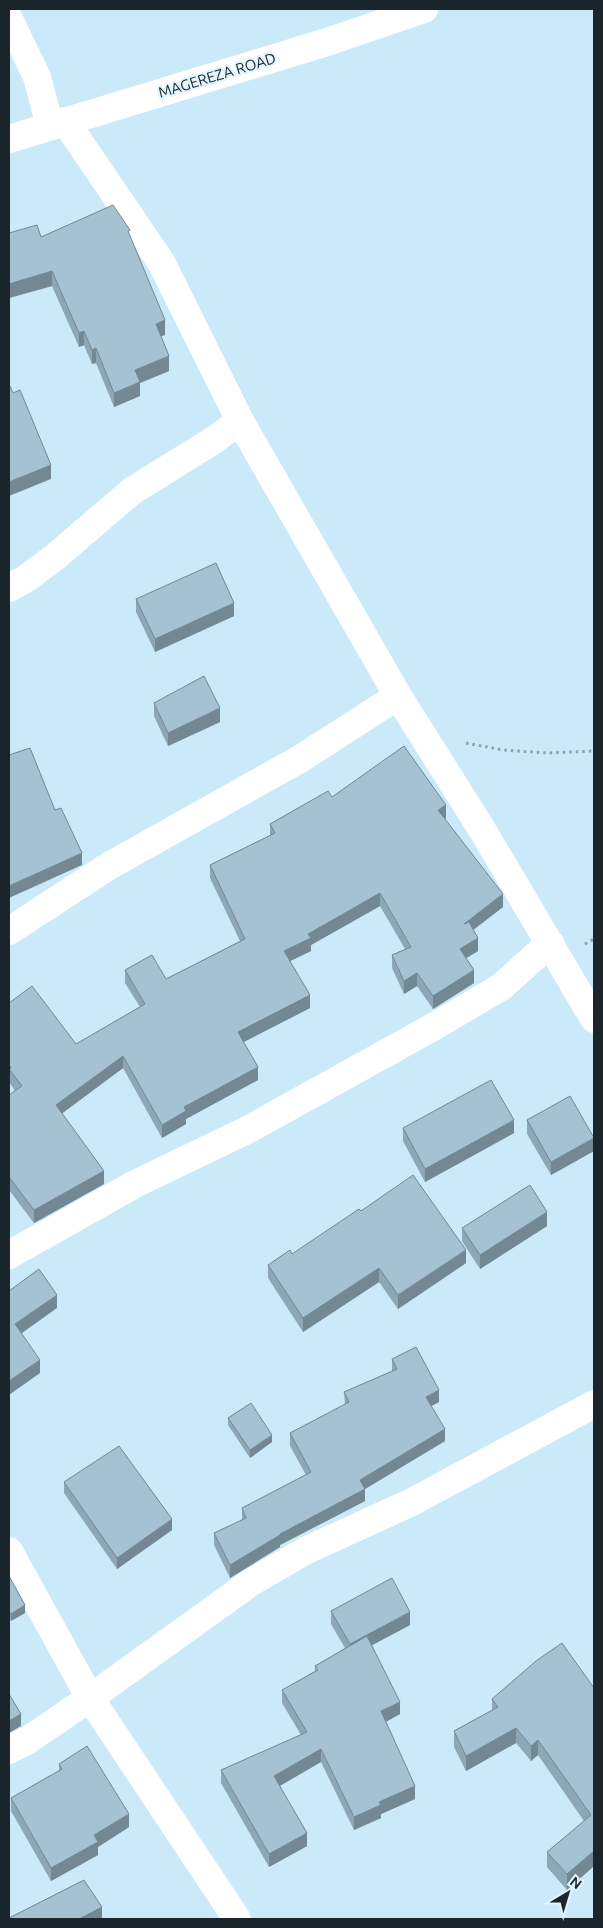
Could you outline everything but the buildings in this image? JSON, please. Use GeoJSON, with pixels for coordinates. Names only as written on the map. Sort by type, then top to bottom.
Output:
{"type":"FeatureCollection","features":[{"type":"Feature","properties":{"kind":"street","name":"MAGEREZA ROAD"},"geometry":{"type":"LineString","coordinates":[[9,139],[327,42],[424,9]]}},
{"type":"Feature","properties":{"kind":"street"},"geometry":{"type":"LineString","coordinates":[[9,20],[58,124],[161,262],[240,422],[398,696],[483,831],[594,1020]]}},
{"type":"Feature","properties":{"kind":"street"},"geometry":{"type":"LineString","coordinates":[[9,588],[15,586],[55,557],[139,487],[240,422]]}},
{"type":"Feature","properties":{"kind":"street"},"geometry":{"type":"LineString","coordinates":[[9,931],[109,866],[300,759],[398,696]]}},
{"type":"Feature","properties":{"kind":"street"},"geometry":{"type":"LineString","coordinates":[[9,1255],[135,1184],[251,1128],[416,1037],[500,987],[550,943]]}},
{"type":"Feature","properties":{"kind":"street"},"geometry":{"type":"LineString","coordinates":[[9,1750],[28,1740],[90,1698],[250,1583],[307,1550],[412,1502],[594,1404]]}},
{"type":"Feature","properties":{"kind":"street"},"geometry":{"type":"LineString","coordinates":[[9,1551],[90,1698],[237,1919]]}},
{"type":"Feature","properties":{"kind":"path"},"geometry":{"type":"LineString","coordinates":[[424,737],[503,750],[548,753],[594,751]]}}]}
